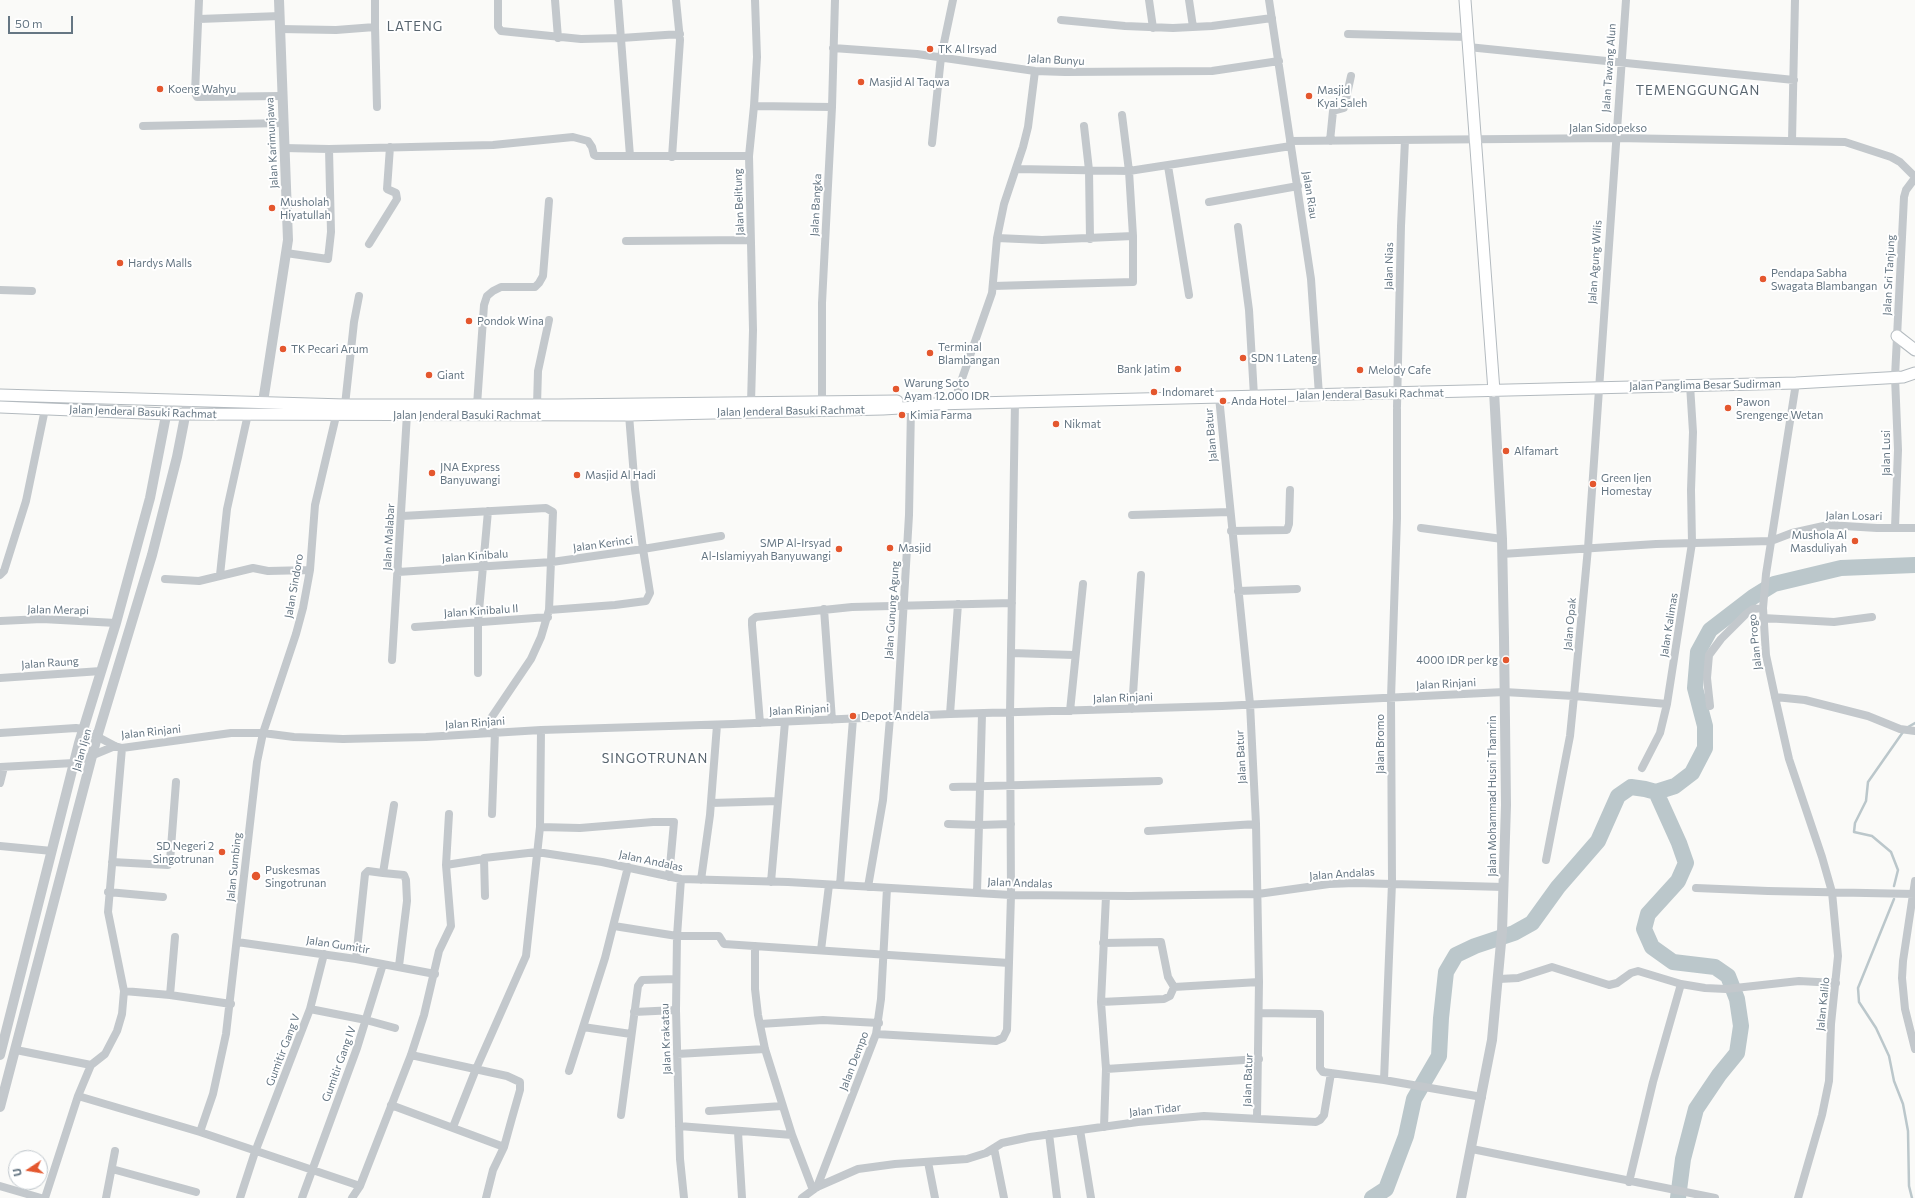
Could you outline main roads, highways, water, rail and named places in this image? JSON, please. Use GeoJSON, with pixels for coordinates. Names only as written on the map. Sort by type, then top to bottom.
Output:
{"type":"FeatureCollection","features":[{"type":"Feature","properties":{"kind":"main road"},"geometry":{"type":"LineString","coordinates":[[1464,0],[1476,140],[1494,391]]}},
{"type":"Feature","properties":{"kind":"main road"},"geometry":{"type":"LineString","coordinates":[[1897,336],[1915,350]]}},
{"type":"Feature","properties":{"kind":"main road","name":"Jalan Panglima Besar Sudirman"},"geometry":{"type":"LineString","coordinates":[[1494,391],[1796,383],[1903,377],[1915,373]]}},
{"type":"Feature","properties":{"kind":"main road","name":"Jalan Jenderal Basuki Rachmat"},"geometry":{"type":"LineString","coordinates":[[0,407],[168,414],[336,416],[520,410],[537,405],[751,403],[822,406],[911,407],[955,403],[1494,391]]}},
{"type":"Feature","properties":{"kind":"main road","name":"Jalan Jenderal Basuki Rachmat"},"geometry":{"type":"LineString","coordinates":[[0,395],[345,405],[477,405],[520,410],[629,416],[917,400],[934,404]]}},
{"type":"Feature","properties":{"kind":"waterway"},"geometry":{"type":"LineString","coordinates":[[1372,1198],[1386,1189],[1406,1136],[1414,1099],[1439,1056],[1446,972],[1456,955],[1475,946],[1514,933],[1532,923],[1558,887],[1598,841],[1618,796],[1631,787],[1656,792],[1675,786],[1692,773],[1705,748],[1705,726],[1695,688],[1698,652],[1710,630],[1753,597],[1774,584],[1841,568],[1915,565]]}},
{"type":"Feature","properties":{"kind":"waterway"},"geometry":{"type":"LineString","coordinates":[[1908,727],[1915,723]]}},
{"type":"Feature","properties":{"kind":"waterway"},"geometry":{"type":"LineString","coordinates":[[1894,886],[1898,870],[1891,852],[1872,836],[1854,832],[1855,823],[1866,801],[1868,782],[1903,732]]}},
{"type":"Feature","properties":{"kind":"waterway"},"geometry":{"type":"LineString","coordinates":[[1656,792],[1679,843],[1686,863],[1678,881],[1648,914],[1644,929],[1652,947],[1673,962],[1715,967],[1728,976],[1737,999],[1741,1026],[1737,1053],[1719,1075],[1696,1109],[1683,1159],[1678,1198]]}},
{"type":"Feature","properties":{"kind":"waterway"},"geometry":{"type":"LineString","coordinates":[[1894,899],[1858,988],[1859,1002],[1876,1028],[1889,1056],[1894,1081],[1903,1104],[1908,1131],[1909,1186],[1912,1198]]}},
{"type":"Feature","properties":{"kind":"place","name":"TK Al Irsyad"},"geometry":{"type":"Point","coordinates":[930,49]}},
{"type":"Feature","properties":{"kind":"place","name":"Masjid Al Taqwa"},"geometry":{"type":"Point","coordinates":[861,82]}},
{"type":"Feature","properties":{"kind":"place","name":"Koeng Wahyu"},"geometry":{"type":"Point","coordinates":[160,89]}},
{"type":"Feature","properties":{"kind":"place","name":"Masjid Kyai Saleh"},"geometry":{"type":"Point","coordinates":[1309,96]}},
{"type":"Feature","properties":{"kind":"place","name":"Musholah Hiyatullah"},"geometry":{"type":"Point","coordinates":[272,208]}},
{"type":"Feature","properties":{"kind":"place","name":"Hardys Malls"},"geometry":{"type":"Point","coordinates":[120,263]}},
{"type":"Feature","properties":{"kind":"place","name":"Pendapa Sabha Swagata Blambangan"},"geometry":{"type":"Point","coordinates":[1763,279]}},
{"type":"Feature","properties":{"kind":"place","name":"Pondok Wina"},"geometry":{"type":"Point","coordinates":[469,321]}},
{"type":"Feature","properties":{"kind":"place","name":"TK Pecari Arum"},"geometry":{"type":"Point","coordinates":[283,349]}},
{"type":"Feature","properties":{"kind":"place","name":"Terminal Blambangan"},"geometry":{"type":"Point","coordinates":[930,353]}},
{"type":"Feature","properties":{"kind":"place","name":"SDN 1 Lateng"},"geometry":{"type":"Point","coordinates":[1243,358]}},
{"type":"Feature","properties":{"kind":"place","name":"Bank Jatim"},"geometry":{"type":"Point","coordinates":[1178,369]}},
{"type":"Feature","properties":{"kind":"place","name":"Melody Cafe"},"geometry":{"type":"Point","coordinates":[1360,370]}},
{"type":"Feature","properties":{"kind":"place","name":"Giant"},"geometry":{"type":"Point","coordinates":[429,375]}},
{"type":"Feature","properties":{"kind":"place","name":"Warung Soto Ayam 12.000 IDR"},"geometry":{"type":"Point","coordinates":[896,389]}},
{"type":"Feature","properties":{"kind":"place","name":"Indomaret"},"geometry":{"type":"Point","coordinates":[1154,392]}},
{"type":"Feature","properties":{"kind":"place","name":"Anda Hotel"},"geometry":{"type":"Point","coordinates":[1223,401]}},
{"type":"Feature","properties":{"kind":"place","name":"Pawon Srengenge Wetan"},"geometry":{"type":"Point","coordinates":[1728,408]}},
{"type":"Feature","properties":{"kind":"place","name":"Kimia Farma"},"geometry":{"type":"Point","coordinates":[902,415]}},
{"type":"Feature","properties":{"kind":"place","name":"Nikmat"},"geometry":{"type":"Point","coordinates":[1056,424]}},
{"type":"Feature","properties":{"kind":"place","name":"Alfamart"},"geometry":{"type":"Point","coordinates":[1506,451]}},
{"type":"Feature","properties":{"kind":"place","name":"JNA Express Banyuwangi"},"geometry":{"type":"Point","coordinates":[432,473]}},
{"type":"Feature","properties":{"kind":"place","name":"Masjid Al Hadi"},"geometry":{"type":"Point","coordinates":[577,475]}},
{"type":"Feature","properties":{"kind":"place","name":"Green Ijen Homestay"},"geometry":{"type":"Point","coordinates":[1593,484]}},
{"type":"Feature","properties":{"kind":"place","name":"Mushola Al Masduliyah"},"geometry":{"type":"Point","coordinates":[1855,541]}},
{"type":"Feature","properties":{"kind":"place","name":"Masjid"},"geometry":{"type":"Point","coordinates":[890,548]}},
{"type":"Feature","properties":{"kind":"place","name":"SMP Al-Irsyad Al-Islamiyyah Banyuwangi"},"geometry":{"type":"Point","coordinates":[839,549]}},
{"type":"Feature","properties":{"kind":"place","name":"4000 IDR per kg"},"geometry":{"type":"Point","coordinates":[1506,660]}},
{"type":"Feature","properties":{"kind":"place","name":"Depot Andela"},"geometry":{"type":"Point","coordinates":[853,716]}},
{"type":"Feature","properties":{"kind":"place","name":"SD Negeri 2 Singotrunan"},"geometry":{"type":"Point","coordinates":[222,852]}},
{"type":"Feature","properties":{"kind":"place","name":"Puskesmas Singotrunan"},"geometry":{"type":"Point","coordinates":[256,876]}},
{"type":"Feature","properties":{"kind":"district","name":"LATENG"},"geometry":{"type":"Point","coordinates":[415,27]}},
{"type":"Feature","properties":{"kind":"district","name":"TEMENGGUNGAN"},"geometry":{"type":"Point","coordinates":[1698,91]}},
{"type":"Feature","properties":{"kind":"district","name":"SINGOTRUNAN"},"geometry":{"type":"Point","coordinates":[655,759]}}]}
